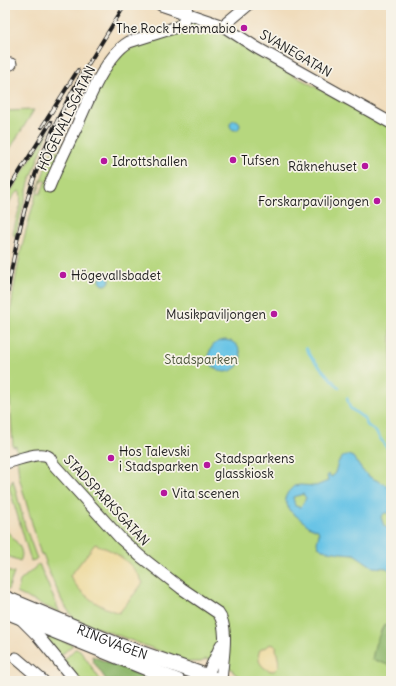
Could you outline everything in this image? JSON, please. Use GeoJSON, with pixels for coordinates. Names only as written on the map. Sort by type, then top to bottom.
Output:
{"type":"FeatureCollection","features":[{"type":"Feature","properties":{"kind":"main road","name":"RINGVÄGEN"},"geometry":{"type":"LineString","coordinates":[[5,598],[116,644],[207,679],[221,681]]}},
{"type":"Feature","properties":{"kind":"main road","name":"RINGVÄGEN"},"geometry":{"type":"LineString","coordinates":[[5,611],[178,681]]}},
{"type":"Feature","properties":{"kind":"street","name":"SVANEGATAN"},"geometry":{"type":"LineString","coordinates":[[161,5],[186,9],[223,26],[257,48],[391,123]]}},
{"type":"Feature","properties":{"kind":"street"},"geometry":{"type":"LineString","coordinates":[[223,26],[248,5]]}},
{"type":"Feature","properties":{"kind":"street","name":"HÖGEVALLSGATAN"},"geometry":{"type":"LineString","coordinates":[[49,187],[91,95],[104,70],[112,59],[128,42],[177,28],[183,23],[186,9]]}},
{"type":"Feature","properties":{"kind":"street","name":"STADSPARKSGATAN"},"geometry":{"type":"LineString","coordinates":[[5,463],[38,454],[44,454],[50,458],[54,466],[121,539],[160,572],[218,614],[223,620],[224,625],[221,681]]}},
{"type":"Feature","properties":{"kind":"street"},"geometry":{"type":"LineString","coordinates":[[21,618],[75,681]]}},
{"type":"Feature","properties":{"kind":"street","name":"STADSPARKSGATAN"},"geometry":{"type":"LineString","coordinates":[[207,679],[224,639]]}},
{"type":"Feature","properties":{"kind":"street"},"geometry":{"type":"LineString","coordinates":[[16,658],[43,681]]}},
{"type":"Feature","properties":{"kind":"green space","name":"Stadsparken"},"geometry":{"type":"Polygon","coordinates":[[[187,18],[216,29],[253,53],[391,128],[391,681],[245,681],[233,672],[232,669],[206,659],[201,662],[189,662],[74,619],[63,603],[45,563],[43,554],[41,555],[19,477],[16,446],[13,447],[8,349],[9,324],[16,275],[27,226],[34,202],[42,178],[50,155],[54,148],[59,152],[109,70],[123,53],[187,18]],[[42,180],[37,193],[40,194],[46,181],[42,180]]]}},
{"type":"Feature","properties":{"kind":"green space"},"geometry":{"type":"Polygon","coordinates":[[[34,110],[5,157],[5,111],[34,110]]]}},
{"type":"Feature","properties":{"kind":"green space"},"geometry":{"type":"Polygon","coordinates":[[[50,128],[29,183],[15,238],[13,233],[20,206],[20,191],[12,198],[5,215],[5,201],[50,128]]]}},
{"type":"Feature","properties":{"kind":"green space"},"geometry":{"type":"Polygon","coordinates":[[[13,480],[25,526],[37,559],[31,561],[9,487],[13,480]]]}},
{"type":"Feature","properties":{"kind":"green space"},"geometry":{"type":"Polygon","coordinates":[[[5,529],[18,544],[22,552],[20,561],[5,555],[5,529]]]}},
{"type":"Feature","properties":{"kind":"green space"},"geometry":{"type":"Polygon","coordinates":[[[39,564],[60,613],[17,593],[20,581],[39,564]]]}},
{"type":"Feature","properties":{"kind":"green space"},"geometry":{"type":"Polygon","coordinates":[[[7,571],[14,573],[8,590],[5,589],[5,575],[7,571]]]}},
{"type":"Feature","properties":{"kind":"green space"},"geometry":{"type":"Polygon","coordinates":[[[384,624],[391,627],[391,666],[372,659],[375,645],[384,624]]]}},
{"type":"Feature","properties":{"kind":"green space"},"geometry":{"type":"Polygon","coordinates":[[[42,633],[73,645],[60,656],[42,633]]]}},
{"type":"Feature","properties":{"kind":"green space"},"geometry":{"type":"Polygon","coordinates":[[[75,649],[80,650],[101,681],[80,681],[64,660],[75,649]]]}},
{"type":"Feature","properties":{"kind":"green space"},"geometry":{"type":"Polygon","coordinates":[[[92,656],[155,681],[107,681],[93,661],[92,656]]]}},
{"type":"Feature","properties":{"kind":"sand"},"geometry":{"type":"Polygon","coordinates":[[[95,544],[117,554],[134,569],[143,583],[119,613],[97,604],[79,589],[70,576],[95,544]]]}},
{"type":"Feature","properties":{"kind":"sand"},"geometry":{"type":"Polygon","coordinates":[[[271,644],[276,646],[279,663],[279,666],[274,671],[270,671],[263,667],[259,661],[260,650],[271,644]]]}},
{"type":"Feature","properties":{"kind":"water"},"geometry":{"type":"Polygon","coordinates":[[[233,120],[237,120],[239,121],[239,129],[233,130],[230,127],[230,123],[233,120]]]}},
{"type":"Feature","properties":{"kind":"water"},"geometry":{"type":"Polygon","coordinates":[[[103,275],[107,275],[110,280],[107,285],[103,285],[100,282],[100,278],[103,275]]]}},
{"type":"Feature","properties":{"kind":"water"},"geometry":{"type":"Polygon","coordinates":[[[222,340],[228,340],[237,344],[241,356],[237,368],[228,372],[222,372],[213,368],[209,359],[209,353],[213,344],[222,340]]]}},
{"type":"Feature","properties":{"kind":"water"},"geometry":{"type":"Polygon","coordinates":[[[348,455],[353,457],[362,470],[370,477],[386,485],[391,492],[391,515],[386,513],[381,517],[384,526],[391,530],[391,572],[387,568],[373,567],[354,554],[322,550],[317,543],[319,534],[318,530],[310,527],[289,510],[285,498],[294,486],[316,486],[328,481],[327,476],[329,474],[331,477],[334,475],[339,460],[348,455]],[[303,494],[293,497],[295,506],[300,507],[306,498],[303,494]]]}},
{"type":"Feature","properties":{"kind":"waterway"},"geometry":{"type":"LineString","coordinates":[[306,348],[312,358],[339,388]]}},
{"type":"Feature","properties":{"kind":"waterway"},"geometry":{"type":"LineString","coordinates":[[347,398],[350,408],[365,419],[367,425],[376,432],[386,447],[391,451]]}},
{"type":"Feature","properties":{"kind":"railway"},"geometry":{"type":"LineString","coordinates":[[79,79],[125,5]]}},
{"type":"Feature","properties":{"kind":"railway"},"geometry":{"type":"LineString","coordinates":[[42,127],[78,70]]}},
{"type":"Feature","properties":{"kind":"railway"},"geometry":{"type":"LineString","coordinates":[[5,310],[16,248],[31,188],[52,131],[82,75]]}},
{"type":"Feature","properties":{"kind":"railway"},"geometry":{"type":"LineString","coordinates":[[5,195],[51,122]]}},
{"type":"Feature","properties":{"kind":"railway"},"geometry":{"type":"LineString","coordinates":[[5,410],[7,424]]}},
{"type":"Feature","properties":{"kind":"place","name":"The Rock Hemmabio"},"geometry":{"type":"Point","coordinates":[244,28]}},
{"type":"Feature","properties":{"kind":"place","name":"Tufsen"},"geometry":{"type":"Point","coordinates":[233,160]}},
{"type":"Feature","properties":{"kind":"place","name":"Idrottshallen"},"geometry":{"type":"Point","coordinates":[104,161]}},
{"type":"Feature","properties":{"kind":"place","name":"Räknehuset"},"geometry":{"type":"Point","coordinates":[365,166]}},
{"type":"Feature","properties":{"kind":"place","name":"Forskarpaviljongen"},"geometry":{"type":"Point","coordinates":[377,201]}},
{"type":"Feature","properties":{"kind":"place","name":"Högevallsbadet"},"geometry":{"type":"Point","coordinates":[63,275]}},
{"type":"Feature","properties":{"kind":"place","name":"Musikpaviljongen"},"geometry":{"type":"Point","coordinates":[274,314]}},
{"type":"Feature","properties":{"kind":"place","name":"Hos Talevski i Stadsparken"},"geometry":{"type":"Point","coordinates":[111,458]}},
{"type":"Feature","properties":{"kind":"place","name":"Stadsparkens glasskiosk"},"geometry":{"type":"Point","coordinates":[207,465]}},
{"type":"Feature","properties":{"kind":"place","name":"Vita scenen"},"geometry":{"type":"Point","coordinates":[164,493]}}]}
